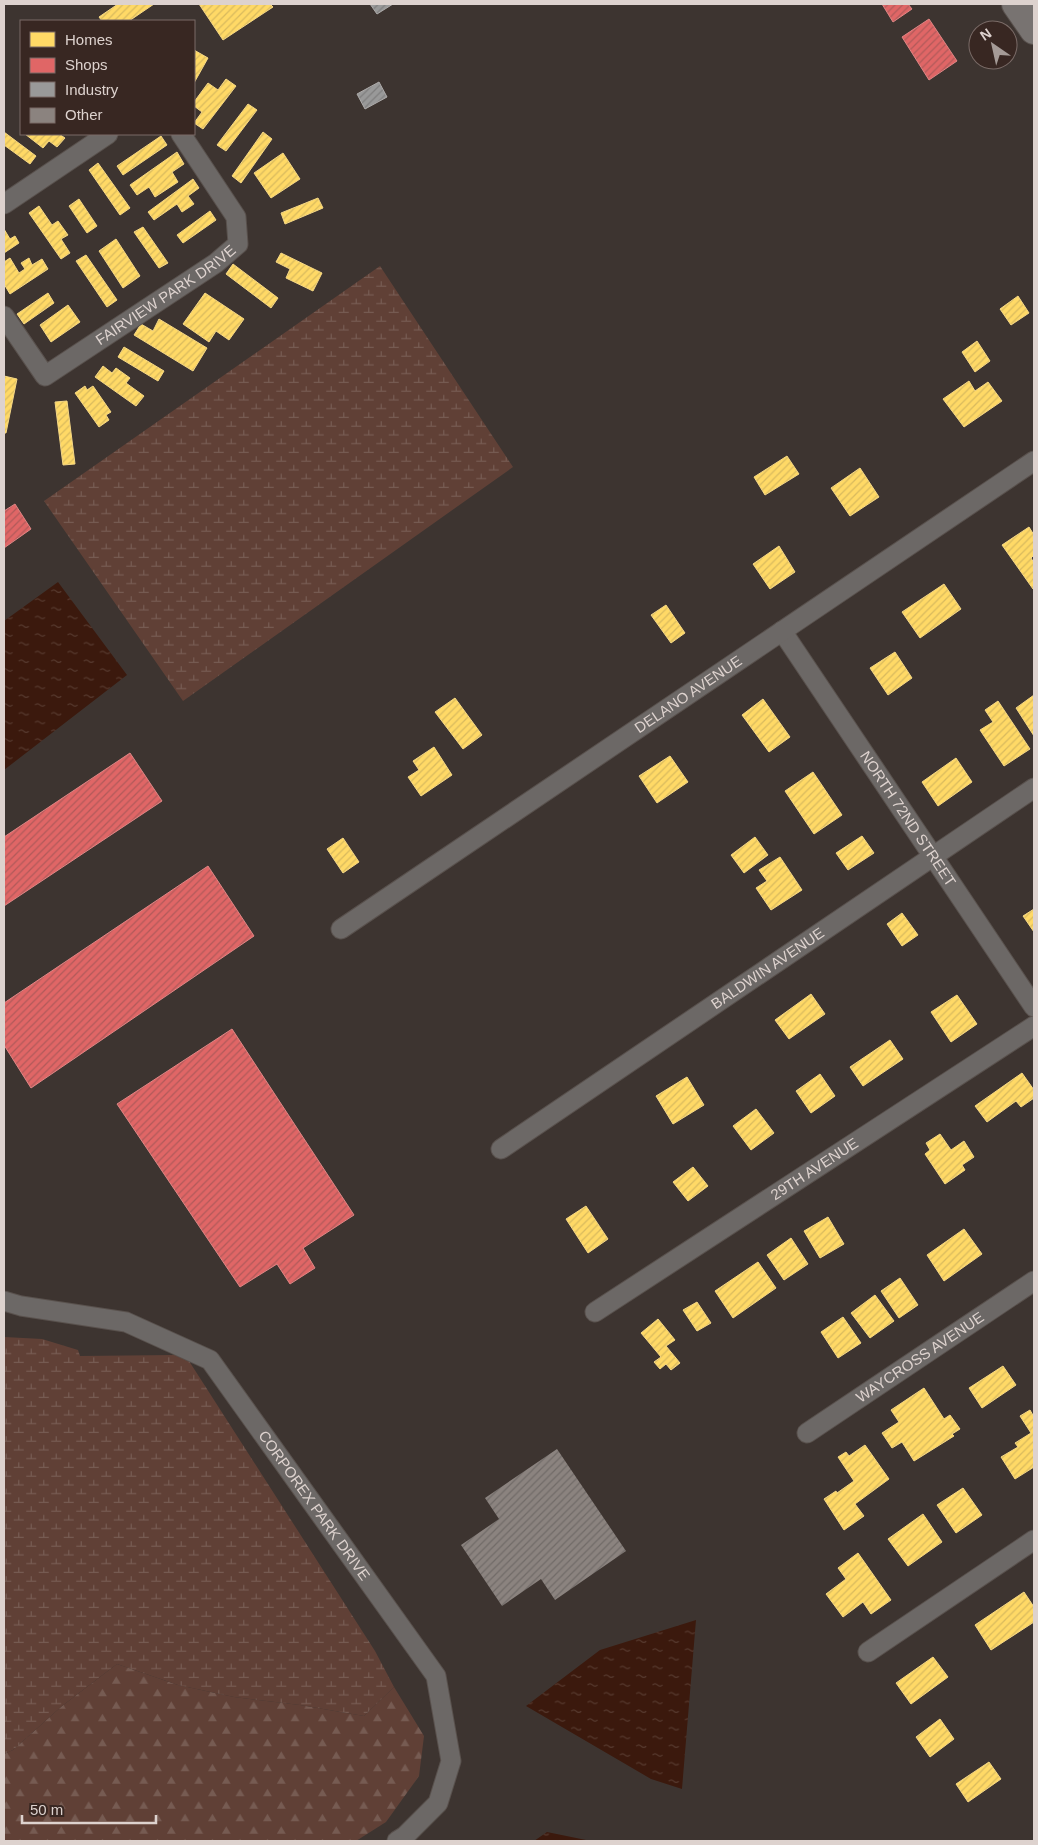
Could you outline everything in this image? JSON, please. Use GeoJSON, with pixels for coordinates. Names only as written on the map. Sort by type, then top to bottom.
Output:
{"type":"FeatureCollection","features":[{"type":"Feature","properties":{"kind":"street"},"geometry":{"type":"LineString","coordinates":[[1016,4],[1034,30]]}},
{"type":"Feature","properties":{"kind":"street"},"geometry":{"type":"LineString","coordinates":[[4,204],[107,135]]}},
{"type":"Feature","properties":{"kind":"street","name":"FAIRVIEW PARK DRIVE"},"geometry":{"type":"LineString","coordinates":[[4,316],[45,376],[216,262],[238,244],[236,217],[182,135]]}},
{"type":"Feature","properties":{"kind":"street","name":"DELANO AVENUE"},"geometry":{"type":"LineString","coordinates":[[341,929],[1034,460]]}},
{"type":"Feature","properties":{"kind":"street","name":"NORTH 72ND STREET"},"geometry":{"type":"LineString","coordinates":[[782,631],[1034,1007]]}},
{"type":"Feature","properties":{"kind":"street","name":"BALDWIN AVENUE"},"geometry":{"type":"LineString","coordinates":[[501,1149],[1034,788]]}},
{"type":"Feature","properties":{"kind":"street","name":"29TH AVENUE"},"geometry":{"type":"LineString","coordinates":[[595,1312],[1034,1026]]}},
{"type":"Feature","properties":{"kind":"street","name":"WAYCROSS AVENUE"},"geometry":{"type":"LineString","coordinates":[[807,1433],[1034,1281]]}},
{"type":"Feature","properties":{"kind":"street","name":"CORPOREX PARK DRIVE"},"geometry":{"type":"LineString","coordinates":[[4,1301],[21,1306],[126,1322],[210,1360],[436,1676],[451,1762],[438,1803],[405,1836],[397,1841]]}},
{"type":"Feature","properties":{"kind":"street"},"geometry":{"type":"LineString","coordinates":[[868,1652],[1034,1540]]}},
{"type":"Feature","properties":{"kind":"green space"},"geometry":{"type":"Polygon","coordinates":[[[380,266],[513,467],[183,701],[44,501],[380,266]]]}},
{"type":"Feature","properties":{"kind":"green space"},"geometry":{"type":"Polygon","coordinates":[[[4,1337],[42,1339],[78,1350],[80,1356],[176,1355],[189,1361],[375,1651],[394,1687],[364,1716],[300,1705],[234,1697],[178,1685],[117,1664],[62,1706],[13,1750],[4,1754],[4,1337]]]}},
{"type":"Feature","properties":{"kind":"green space"},"geometry":{"type":"Polygon","coordinates":[[[117,1664],[178,1685],[234,1697],[300,1705],[364,1716],[394,1687],[424,1736],[419,1776],[386,1822],[356,1841],[4,1841],[4,1754],[13,1750],[62,1706],[117,1664]]]}},
{"type":"Feature","properties":{"kind":"water"},"geometry":{"type":"Polygon","coordinates":[[[58,582],[127,675],[4,770],[4,621],[58,582]]]}},
{"type":"Feature","properties":{"kind":"water"},"geometry":{"type":"Polygon","coordinates":[[[696,1620],[682,1789],[651,1779],[526,1706],[600,1650],[696,1620]]]}},
{"type":"Feature","properties":{"kind":"water"},"geometry":{"type":"Polygon","coordinates":[[[547,1832],[591,1841],[534,1841],[547,1832]]]}},
{"type":"Feature","properties":{"kind":"building: Homes"},"geometry":{"type":"Polygon","coordinates":[[[118,4],[154,4],[130,20],[101,20],[99,17],[118,4]]]}},
{"type":"Feature","properties":{"kind":"building: Homes"},"geometry":{"type":"Polygon","coordinates":[[[199,4],[270,4],[273,7],[223,40],[199,4]]]}},
{"type":"Feature","properties":{"kind":"building: Homes"},"geometry":{"type":"Polygon","coordinates":[[[195,51],[208,58],[195,81],[195,51]]]}},
{"type":"Feature","properties":{"kind":"building: Homes"},"geometry":{"type":"Polygon","coordinates":[[[226,79],[236,86],[203,129],[195,124],[202,112],[195,107],[195,101],[208,83],[218,90],[226,79]]]}},
{"type":"Feature","properties":{"kind":"building: Homes"},"geometry":{"type":"Polygon","coordinates":[[[248,104],[257,110],[226,151],[217,145],[248,104]]]}},
{"type":"Feature","properties":{"kind":"building: Homes"},"geometry":{"type":"Polygon","coordinates":[[[4,132],[36,156],[30,164],[4,145],[4,132]]]}},
{"type":"Feature","properties":{"kind":"building: Homes"},"geometry":{"type":"Polygon","coordinates":[[[263,132],[272,139],[241,183],[232,176],[263,132]]]}},
{"type":"Feature","properties":{"kind":"building: Homes"},"geometry":{"type":"Polygon","coordinates":[[[26,135],[60,135],[65,138],[57,147],[49,141],[43,148],[26,135]]]}},
{"type":"Feature","properties":{"kind":"building: Homes"},"geometry":{"type":"Polygon","coordinates":[[[161,136],[167,145],[123,175],[117,166],[161,136]]]}},
{"type":"Feature","properties":{"kind":"building: Homes"},"geometry":{"type":"Polygon","coordinates":[[[177,152],[184,164],[172,172],[178,182],[155,197],[149,187],[137,195],[130,185],[177,152]]]}},
{"type":"Feature","properties":{"kind":"building: Homes"},"geometry":{"type":"Polygon","coordinates":[[[283,153],[300,179],[271,198],[254,173],[283,153]]]}},
{"type":"Feature","properties":{"kind":"building: Homes"},"geometry":{"type":"Polygon","coordinates":[[[98,163],[130,208],[120,215],[89,170],[98,163]]]}},
{"type":"Feature","properties":{"kind":"building: Homes"},"geometry":{"type":"Polygon","coordinates":[[[193,179],[199,188],[188,196],[194,204],[182,212],[177,204],[154,220],[148,212],[193,179]]]}},
{"type":"Feature","properties":{"kind":"building: Homes"},"geometry":{"type":"Polygon","coordinates":[[[318,198],[323,208],[285,224],[281,213],[318,198]]]}},
{"type":"Feature","properties":{"kind":"building: Homes"},"geometry":{"type":"Polygon","coordinates":[[[79,199],[97,226],[87,233],[69,206],[79,199]]]}},
{"type":"Feature","properties":{"kind":"building: Homes"},"geometry":{"type":"Polygon","coordinates":[[[39,206],[52,225],[58,221],[68,235],[61,239],[70,253],[61,259],[29,213],[39,206]]]}},
{"type":"Feature","properties":{"kind":"building: Homes"},"geometry":{"type":"Polygon","coordinates":[[[210,211],[216,220],[183,243],[177,235],[210,211]]]}},
{"type":"Feature","properties":{"kind":"building: Homes"},"geometry":{"type":"Polygon","coordinates":[[[143,227],[168,263],[159,268],[134,232],[143,227]]]}},
{"type":"Feature","properties":{"kind":"building: Homes"},"geometry":{"type":"Polygon","coordinates":[[[4,229],[10,239],[15,236],[19,243],[4,253],[4,229]]]}},
{"type":"Feature","properties":{"kind":"building: Homes"},"geometry":{"type":"Polygon","coordinates":[[[116,239],[140,276],[123,288],[99,251],[116,239]]]}},
{"type":"Feature","properties":{"kind":"building: Homes"},"geometry":{"type":"Polygon","coordinates":[[[281,253],[322,273],[313,291],[286,278],[290,269],[276,262],[281,253]]]}},
{"type":"Feature","properties":{"kind":"building: Homes"},"geometry":{"type":"Polygon","coordinates":[[[86,255],[117,300],[107,307],[76,261],[86,255]]]}},
{"type":"Feature","properties":{"kind":"building: Homes"},"geometry":{"type":"Polygon","coordinates":[[[10,258],[19,273],[25,269],[21,263],[29,258],[32,265],[42,259],[48,269],[10,294],[4,284],[4,262],[10,258]]]}},
{"type":"Feature","properties":{"kind":"building: Homes"},"geometry":{"type":"Polygon","coordinates":[[[233,264],[278,298],[271,308],[226,274],[233,264]]]}},
{"type":"Feature","properties":{"kind":"building: Homes"},"geometry":{"type":"Polygon","coordinates":[[[48,293],[54,303],[24,324],[17,314],[48,293]]]}},
{"type":"Feature","properties":{"kind":"building: Homes"},"geometry":{"type":"Polygon","coordinates":[[[205,293],[244,319],[229,340],[216,331],[209,342],[183,324],[205,293]]]}},
{"type":"Feature","properties":{"kind":"building: Homes"},"geometry":{"type":"Polygon","coordinates":[[[1018,296],[1029,313],[1011,325],[1000,309],[1018,296]]]}},
{"type":"Feature","properties":{"kind":"building: Homes"},"geometry":{"type":"Polygon","coordinates":[[[68,305],[80,322],[51,342],[40,325],[68,305]]]}},
{"type":"Feature","properties":{"kind":"building: Homes"},"geometry":{"type":"Polygon","coordinates":[[[159,319],[207,348],[193,371],[134,335],[141,324],[153,331],[159,319]]]}},
{"type":"Feature","properties":{"kind":"building: Homes"},"geometry":{"type":"Polygon","coordinates":[[[977,341],[990,361],[975,372],[962,352],[977,341]]]}},
{"type":"Feature","properties":{"kind":"building: Homes"},"geometry":{"type":"Polygon","coordinates":[[[124,347],[164,371],[158,381],[118,357],[124,347]]]}},
{"type":"Feature","properties":{"kind":"building: Homes"},"geometry":{"type":"Polygon","coordinates":[[[103,366],[112,373],[116,368],[130,378],[126,383],[144,396],[136,406],[95,377],[103,366]]]}},
{"type":"Feature","properties":{"kind":"building: Homes"},"geometry":{"type":"Polygon","coordinates":[[[4,376],[17,379],[6,433],[4,433],[4,376]]]}},
{"type":"Feature","properties":{"kind":"building: Homes"},"geometry":{"type":"Polygon","coordinates":[[[969,381],[975,391],[988,382],[1002,401],[964,427],[943,399],[969,381]]]}},
{"type":"Feature","properties":{"kind":"building: Homes"},"geometry":{"type":"Polygon","coordinates":[[[85,386],[87,390],[93,386],[111,412],[106,415],[109,420],[99,427],[75,393],[85,386]]]}},
{"type":"Feature","properties":{"kind":"building: Homes"},"geometry":{"type":"Polygon","coordinates":[[[67,401],[75,464],[63,465],[55,402],[67,401]]]}},
{"type":"Feature","properties":{"kind":"building: Homes"},"geometry":{"type":"Polygon","coordinates":[[[787,456],[799,474],[765,495],[754,477],[787,456]]]}},
{"type":"Feature","properties":{"kind":"building: Homes"},"geometry":{"type":"Polygon","coordinates":[[[860,468],[879,497],[850,516],[831,488],[860,468]]]}},
{"type":"Feature","properties":{"kind":"building: Homes"},"geometry":{"type":"Polygon","coordinates":[[[1029,527],[1034,535],[1034,555],[1031,558],[1034,563],[1033,589],[1002,545],[1029,527]]]}},
{"type":"Feature","properties":{"kind":"building: Homes"},"geometry":{"type":"Polygon","coordinates":[[[779,546],[795,572],[770,589],[753,564],[779,546]]]}},
{"type":"Feature","properties":{"kind":"building: Homes"},"geometry":{"type":"Polygon","coordinates":[[[944,584],[961,609],[920,638],[902,612],[944,584]]]}},
{"type":"Feature","properties":{"kind":"building: Homes"},"geometry":{"type":"Polygon","coordinates":[[[666,605],[685,633],[671,643],[651,615],[666,605]]]}},
{"type":"Feature","properties":{"kind":"building: Homes"},"geometry":{"type":"Polygon","coordinates":[[[895,652],[912,678],[888,695],[870,668],[895,652]]]}},
{"type":"Feature","properties":{"kind":"building: Homes"},"geometry":{"type":"Polygon","coordinates":[[[1034,695],[1034,736],[1016,708],[1034,695]]]}},
{"type":"Feature","properties":{"kind":"building: Homes"},"geometry":{"type":"Polygon","coordinates":[[[455,698],[482,735],[463,749],[435,712],[455,698]]]}},
{"type":"Feature","properties":{"kind":"building: Homes"},"geometry":{"type":"Polygon","coordinates":[[[763,699],[790,737],[769,752],[742,715],[763,699]]]}},
{"type":"Feature","properties":{"kind":"building: Homes"},"geometry":{"type":"Polygon","coordinates":[[[998,701],[1030,749],[1004,766],[980,730],[993,722],[985,710],[998,701]]]}},
{"type":"Feature","properties":{"kind":"building: Homes"},"geometry":{"type":"Polygon","coordinates":[[[434,747],[452,775],[421,796],[408,777],[419,770],[413,761],[434,747]]]}},
{"type":"Feature","properties":{"kind":"building: Homes"},"geometry":{"type":"Polygon","coordinates":[[[670,756],[688,782],[657,803],[639,776],[670,756]]]}},
{"type":"Feature","properties":{"kind":"building: Homes"},"geometry":{"type":"Polygon","coordinates":[[[956,758],[972,782],[938,806],[922,782],[956,758]]]}},
{"type":"Feature","properties":{"kind":"building: Homes"},"geometry":{"type":"Polygon","coordinates":[[[813,772],[842,815],[814,834],[785,791],[813,772]]]}},
{"type":"Feature","properties":{"kind":"building: Homes"},"geometry":{"type":"Polygon","coordinates":[[[862,836],[874,853],[848,870],[836,853],[862,836]]]}},
{"type":"Feature","properties":{"kind":"building: Homes"},"geometry":{"type":"Polygon","coordinates":[[[755,837],[768,855],[744,873],[731,855],[755,837]]]}},
{"type":"Feature","properties":{"kind":"building: Homes"},"geometry":{"type":"Polygon","coordinates":[[[343,838],[359,862],[343,873],[327,849],[343,838]]]}},
{"type":"Feature","properties":{"kind":"building: Homes"},"geometry":{"type":"Polygon","coordinates":[[[780,857],[802,890],[771,910],[756,888],[767,881],[759,870],[780,857]]]}},
{"type":"Feature","properties":{"kind":"building: Homes"},"geometry":{"type":"Polygon","coordinates":[[[1034,909],[1034,932],[1023,916],[1034,909]]]}},
{"type":"Feature","properties":{"kind":"building: Homes"},"geometry":{"type":"Polygon","coordinates":[[[902,913],[918,935],[902,946],[887,924],[902,913]]]}},
{"type":"Feature","properties":{"kind":"building: Homes"},"geometry":{"type":"Polygon","coordinates":[[[811,994],[825,1014],[789,1039],[775,1020],[811,994]]]}},
{"type":"Feature","properties":{"kind":"building: Homes"},"geometry":{"type":"Polygon","coordinates":[[[957,995],[977,1024],[951,1042],[931,1012],[957,995]]]}},
{"type":"Feature","properties":{"kind":"building: Homes"},"geometry":{"type":"Polygon","coordinates":[[[890,1040],[903,1059],[863,1086],[850,1067],[890,1040]]]}},
{"type":"Feature","properties":{"kind":"building: Homes"},"geometry":{"type":"Polygon","coordinates":[[[1022,1073],[1034,1090],[1034,1098],[1021,1107],[1016,1101],[987,1122],[975,1106],[1022,1073]]]}},
{"type":"Feature","properties":{"kind":"building: Homes"},"geometry":{"type":"Polygon","coordinates":[[[820,1074],[835,1096],[811,1113],[796,1091],[820,1074]]]}},
{"type":"Feature","properties":{"kind":"building: Homes"},"geometry":{"type":"Polygon","coordinates":[[[687,1077],[704,1105],[673,1124],[656,1096],[687,1077]]]}},
{"type":"Feature","properties":{"kind":"building: Homes"},"geometry":{"type":"Polygon","coordinates":[[[756,1109],[774,1133],[751,1150],[733,1126],[756,1109]]]}},
{"type":"Feature","properties":{"kind":"building: Homes"},"geometry":{"type":"Polygon","coordinates":[[[940,1134],[951,1150],[964,1141],[974,1157],[962,1165],[965,1170],[945,1184],[925,1154],[930,1150],[926,1143],[940,1134]]]}},
{"type":"Feature","properties":{"kind":"building: Homes"},"geometry":{"type":"Polygon","coordinates":[[[693,1167],[708,1186],[688,1201],[673,1182],[693,1167]]]}},
{"type":"Feature","properties":{"kind":"building: Homes"},"geometry":{"type":"Polygon","coordinates":[[[586,1206],[608,1239],[588,1253],[566,1219],[586,1206]]]}},
{"type":"Feature","properties":{"kind":"building: Homes"},"geometry":{"type":"Polygon","coordinates":[[[828,1217],[844,1244],[820,1258],[804,1231],[828,1217]]]}},
{"type":"Feature","properties":{"kind":"building: Homes"},"geometry":{"type":"Polygon","coordinates":[[[964,1229],[982,1254],[944,1281],[927,1255],[964,1229]]]}},
{"type":"Feature","properties":{"kind":"building: Homes"},"geometry":{"type":"Polygon","coordinates":[[[791,1238],[808,1264],[784,1280],[767,1255],[791,1238]]]}},
{"type":"Feature","properties":{"kind":"building: Homes"},"geometry":{"type":"Polygon","coordinates":[[[758,1262],[776,1288],[733,1318],[715,1291],[758,1262]]]}},
{"type":"Feature","properties":{"kind":"building: Homes"},"geometry":{"type":"Polygon","coordinates":[[[900,1278],[918,1305],[899,1318],[881,1291],[900,1278]]]}},
{"type":"Feature","properties":{"kind":"building: Homes"},"geometry":{"type":"Polygon","coordinates":[[[875,1295],[894,1321],[870,1338],[851,1313],[875,1295]]]}},
{"type":"Feature","properties":{"kind":"building: Homes"},"geometry":{"type":"Polygon","coordinates":[[[697,1302],[711,1323],[697,1331],[683,1310],[697,1302]]]}},
{"type":"Feature","properties":{"kind":"building: Homes"},"geometry":{"type":"Polygon","coordinates":[[[843,1317],[861,1343],[838,1358],[821,1332],[843,1317]]]}},
{"type":"Feature","properties":{"kind":"building: Homes"},"geometry":{"type":"Polygon","coordinates":[[[658,1319],[675,1340],[666,1346],[680,1363],[671,1370],[666,1364],[660,1369],[654,1362],[661,1357],[641,1333],[658,1319]]]}},
{"type":"Feature","properties":{"kind":"building: Homes"},"geometry":{"type":"Polygon","coordinates":[[[1003,1366],[1016,1385],[982,1408],[969,1388],[1003,1366]]]}},
{"type":"Feature","properties":{"kind":"building: Homes"},"geometry":{"type":"Polygon","coordinates":[[[924,1388],[944,1419],[950,1415],[960,1429],[952,1434],[954,1436],[914,1461],[902,1442],[892,1448],[882,1433],[899,1422],[891,1410],[924,1388]]]}},
{"type":"Feature","properties":{"kind":"building: Homes"},"geometry":{"type":"Polygon","coordinates":[[[1030,1410],[1034,1417],[1034,1467],[1015,1479],[1001,1457],[1018,1447],[1015,1443],[1031,1433],[1020,1416],[1030,1410]]]}},
{"type":"Feature","properties":{"kind":"building: Homes"},"geometry":{"type":"Polygon","coordinates":[[[865,1445],[889,1479],[855,1504],[864,1516],[844,1530],[824,1499],[836,1491],[837,1493],[854,1481],[838,1457],[846,1452],[849,1456],[865,1445]]]}},
{"type":"Feature","properties":{"kind":"building: Homes"},"geometry":{"type":"Polygon","coordinates":[[[963,1488],[982,1515],[956,1533],[937,1505],[963,1488]]]}},
{"type":"Feature","properties":{"kind":"building: Homes"},"geometry":{"type":"Polygon","coordinates":[[[923,1514],[942,1542],[908,1566],[888,1539],[923,1514]]]}},
{"type":"Feature","properties":{"kind":"building: Homes"},"geometry":{"type":"Polygon","coordinates":[[[858,1553],[891,1600],[871,1614],[863,1602],[843,1617],[826,1594],[846,1579],[838,1568],[858,1553]]]}},
{"type":"Feature","properties":{"kind":"building: Homes"},"geometry":{"type":"Polygon","coordinates":[[[1024,1592],[1034,1607],[1034,1622],[991,1650],[975,1625],[1024,1592]]]}},
{"type":"Feature","properties":{"kind":"building: Homes"},"geometry":{"type":"Polygon","coordinates":[[[933,1657],[948,1677],[911,1704],[896,1683],[933,1657]]]}},
{"type":"Feature","properties":{"kind":"building: Homes"},"geometry":{"type":"Polygon","coordinates":[[[940,1719],[954,1739],[930,1757],[916,1737],[940,1719]]]}},
{"type":"Feature","properties":{"kind":"building: Homes"},"geometry":{"type":"Polygon","coordinates":[[[989,1762],[1001,1779],[968,1802],[956,1784],[989,1762]]]}},
{"type":"Feature","properties":{"kind":"building: Shops"},"geometry":{"type":"Polygon","coordinates":[[[882,4],[908,4],[912,9],[893,22],[882,4]]]}},
{"type":"Feature","properties":{"kind":"building: Shops"},"geometry":{"type":"Polygon","coordinates":[[[929,19],[957,61],[929,80],[902,37],[929,19]]]}},
{"type":"Feature","properties":{"kind":"building: Shops"},"geometry":{"type":"Polygon","coordinates":[[[15,504],[31,529],[4,548],[4,511],[15,504]]]}},
{"type":"Feature","properties":{"kind":"building: Shops"},"geometry":{"type":"Polygon","coordinates":[[[130,753],[162,801],[4,906],[4,837],[130,753]]]}},
{"type":"Feature","properties":{"kind":"building: Shops"},"geometry":{"type":"Polygon","coordinates":[[[208,866],[254,936],[31,1088],[4,1045],[4,1003],[208,866]]]}},
{"type":"Feature","properties":{"kind":"building: Shops"},"geometry":{"type":"Polygon","coordinates":[[[232,1029],[354,1215],[303,1248],[315,1268],[290,1284],[277,1264],[240,1287],[117,1104],[232,1029]]]}},
{"type":"Feature","properties":{"kind":"building: Industry"},"geometry":{"type":"Polygon","coordinates":[[[370,4],[393,4],[377,14],[370,4]]]}},
{"type":"Feature","properties":{"kind":"building: Industry"},"geometry":{"type":"Polygon","coordinates":[[[379,82],[387,97],[365,109],[357,94],[379,82]]]}},
{"type":"Feature","properties":{"kind":"building: Other"},"geometry":{"type":"Polygon","coordinates":[[[557,1449],[626,1551],[555,1600],[541,1579],[502,1606],[461,1545],[499,1519],[485,1498],[557,1449]]]}}]}
